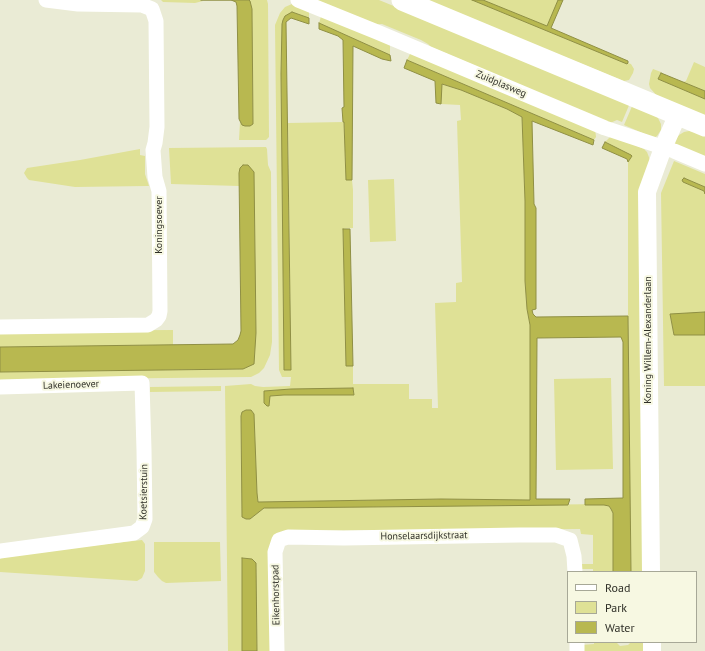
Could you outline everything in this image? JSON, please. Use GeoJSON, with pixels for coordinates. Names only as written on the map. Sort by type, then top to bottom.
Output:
{"type":"FeatureCollection","features":[{"type":"Feature","properties":{"kind":"main road"},"geometry":{"type":"LineString","coordinates":[[402,0],[705,126]]}},
{"type":"Feature","properties":{"kind":"street","name":"Koningsoever"},"geometry":{"type":"LineString","coordinates":[[0,327],[148,326],[156,320],[160,311],[159,191],[155,177],[153,150],[157,127],[156,21],[152,9],[142,5],[78,4],[46,0]]}},
{"type":"Feature","properties":{"kind":"street","name":"Zuidplasweg"},"geometry":{"type":"LineString","coordinates":[[298,0],[605,128],[674,151],[705,164]]}},
{"type":"Feature","properties":{"kind":"street","name":"Koning Willem-Alexanderlaan"},"geometry":{"type":"LineString","coordinates":[[651,571],[647,199],[650,184],[663,148],[678,114]]}},
{"type":"Feature","properties":{"kind":"street","name":"Lakeienoever"},"geometry":{"type":"LineString","coordinates":[[0,387],[142,383]]}},
{"type":"Feature","properties":{"kind":"street","name":"Koetsierstuin"},"geometry":{"type":"LineString","coordinates":[[0,551],[134,533],[142,527],[145,519],[142,383]]}},
{"type":"Feature","properties":{"kind":"street","name":"Honselaarsdijkstraat"},"geometry":{"type":"LineString","coordinates":[[279,540],[288,537],[344,538],[556,535],[570,540],[574,556],[575,571]]}},
{"type":"Feature","properties":{"kind":"street","name":"Eikenhorstpad"},"geometry":{"type":"LineString","coordinates":[[277,651],[276,552],[279,540]]}},
{"type":"Feature","properties":{"kind":"green space"},"geometry":{"type":"Polygon","coordinates":[[[161,0],[203,1],[195,3],[163,2],[161,0]]]}},
{"type":"Feature","properties":{"kind":"green space"},"geometry":{"type":"Polygon","coordinates":[[[249,0],[267,0],[268,4],[269,137],[266,140],[239,140],[240,122],[242,125],[253,124],[252,9],[249,0]]]}},
{"type":"Feature","properties":{"kind":"green space"},"geometry":{"type":"Polygon","coordinates":[[[311,0],[379,0],[630,103],[622,122],[617,120],[610,123],[431,47],[421,40],[382,24],[369,25],[311,0]]]}},
{"type":"Feature","properties":{"kind":"green space"},"geometry":{"type":"Polygon","coordinates":[[[424,0],[472,0],[627,64],[631,64],[634,69],[633,73],[629,80],[624,81],[424,0]]]}},
{"type":"Feature","properties":{"kind":"green space"},"geometry":{"type":"Polygon","coordinates":[[[483,0],[558,0],[547,26],[483,0]]]}},
{"type":"Feature","properties":{"kind":"green space"},"geometry":{"type":"Polygon","coordinates":[[[292,4],[309,9],[309,18],[292,12],[282,24],[281,74],[284,369],[291,369],[288,123],[344,122],[346,180],[352,180],[353,190],[353,228],[343,229],[346,366],[353,366],[353,384],[409,384],[409,399],[432,399],[432,408],[438,408],[435,303],[456,302],[456,283],[462,282],[457,121],[461,120],[460,105],[441,104],[441,84],[461,90],[507,109],[522,117],[525,201],[525,281],[530,325],[530,500],[441,499],[258,502],[242,412],[242,517],[253,517],[265,508],[604,504],[609,506],[613,513],[613,571],[593,571],[593,569],[581,569],[581,564],[593,564],[593,535],[581,534],[580,529],[282,531],[273,651],[257,651],[256,563],[252,559],[242,558],[242,651],[228,651],[225,386],[251,384],[263,387],[290,386],[291,377],[282,377],[279,370],[275,25],[280,13],[285,7],[292,4]],[[291,389],[264,391],[270,396],[354,395],[353,389],[291,389]]]}},
{"type":"Feature","properties":{"kind":"green space"},"geometry":{"type":"Polygon","coordinates":[[[321,16],[390,43],[390,55],[319,23],[321,16]]]}},
{"type":"Feature","properties":{"kind":"green space"},"geometry":{"type":"Polygon","coordinates":[[[415,53],[595,128],[596,137],[594,140],[407,60],[410,54],[415,53]]]}},
{"type":"Feature","properties":{"kind":"green space"},"geometry":{"type":"Polygon","coordinates":[[[694,62],[705,67],[705,91],[683,82],[686,81],[694,62]]]}},
{"type":"Feature","properties":{"kind":"green space"},"geometry":{"type":"Polygon","coordinates":[[[653,69],[661,72],[658,79],[705,99],[705,117],[658,97],[650,88],[649,84],[653,69]]]}},
{"type":"Feature","properties":{"kind":"green space"},"geometry":{"type":"Polygon","coordinates":[[[633,104],[654,114],[658,118],[661,124],[661,130],[657,136],[654,138],[624,125],[633,104]]]}},
{"type":"Feature","properties":{"kind":"green space"},"geometry":{"type":"Polygon","coordinates":[[[689,131],[705,134],[705,159],[674,144],[674,141],[679,135],[689,131]]]}},
{"type":"Feature","properties":{"kind":"green space"},"geometry":{"type":"Polygon","coordinates":[[[612,135],[644,149],[650,160],[645,571],[631,571],[628,162],[632,156],[605,142],[612,135]]]}},
{"type":"Feature","properties":{"kind":"green space"},"geometry":{"type":"Polygon","coordinates":[[[266,147],[268,165],[271,172],[272,342],[270,355],[264,368],[259,373],[251,377],[0,380],[0,372],[243,369],[239,173],[239,186],[171,184],[169,148],[266,147]]]}},
{"type":"Feature","properties":{"kind":"green space"},"geometry":{"type":"Polygon","coordinates":[[[140,149],[140,155],[145,156],[145,174],[149,186],[75,187],[29,180],[24,173],[27,168],[140,149]]]}},
{"type":"Feature","properties":{"kind":"green space"},"geometry":{"type":"Polygon","coordinates":[[[674,161],[705,174],[705,187],[684,178],[683,182],[704,191],[705,194],[705,312],[670,315],[674,335],[705,335],[705,386],[664,386],[661,193],[674,161]]]}},
{"type":"Feature","properties":{"kind":"green space"},"geometry":{"type":"Polygon","coordinates":[[[394,179],[396,241],[370,242],[368,180],[394,179]]]}},
{"type":"Feature","properties":{"kind":"green space"},"geometry":{"type":"Polygon","coordinates":[[[173,330],[173,345],[0,347],[0,331],[173,330]]]}},
{"type":"Feature","properties":{"kind":"green space"},"geometry":{"type":"Polygon","coordinates":[[[611,378],[613,469],[556,470],[554,379],[611,378]]]}},
{"type":"Feature","properties":{"kind":"green space"},"geometry":{"type":"Polygon","coordinates":[[[221,386],[221,391],[150,392],[150,387],[221,386]]]}},
{"type":"Feature","properties":{"kind":"green space"},"geometry":{"type":"Polygon","coordinates":[[[142,540],[145,544],[145,571],[142,578],[137,581],[0,572],[0,559],[8,555],[142,540]]]}},
{"type":"Feature","properties":{"kind":"green space"},"geometry":{"type":"Polygon","coordinates":[[[154,542],[220,542],[221,581],[166,583],[162,581],[154,572],[154,542]]]}},
{"type":"Feature","properties":{"kind":"green space"},"geometry":{"type":"Polygon","coordinates":[[[617,643],[620,646],[628,645],[630,643],[646,643],[646,651],[583,651],[582,645],[617,643]]]}},
{"type":"Feature","properties":{"kind":"water"},"geometry":{"type":"Polygon","coordinates":[[[231,0],[249,0],[252,9],[253,124],[250,126],[242,125],[239,119],[237,6],[236,2],[231,0]]]}},
{"type":"Feature","properties":{"kind":"water"},"geometry":{"type":"Polygon","coordinates":[[[472,0],[483,0],[547,26],[558,0],[563,0],[551,28],[628,61],[628,63],[627,64],[472,0]]]}},
{"type":"Feature","properties":{"kind":"water"},"geometry":{"type":"Polygon","coordinates":[[[292,12],[309,18],[309,24],[291,18],[286,22],[291,370],[284,370],[281,74],[282,24],[285,16],[292,12]]]}},
{"type":"Feature","properties":{"kind":"water"},"geometry":{"type":"Polygon","coordinates":[[[319,23],[390,55],[391,61],[382,59],[353,46],[352,180],[346,180],[344,122],[342,108],[344,107],[343,40],[338,36],[319,29],[319,23]]]}},
{"type":"Feature","properties":{"kind":"water"},"geometry":{"type":"Polygon","coordinates":[[[407,60],[594,140],[593,145],[532,121],[534,204],[536,208],[536,309],[532,310],[536,317],[628,316],[631,571],[613,571],[613,513],[609,506],[585,505],[585,499],[623,498],[623,342],[621,337],[537,338],[536,499],[570,499],[568,505],[264,508],[250,519],[242,517],[241,416],[242,412],[246,410],[251,410],[254,414],[258,502],[441,499],[530,500],[530,325],[525,281],[525,201],[522,117],[507,109],[461,90],[442,84],[441,104],[436,103],[435,81],[404,68],[407,60]]]}},
{"type":"Feature","properties":{"kind":"water"},"geometry":{"type":"Polygon","coordinates":[[[661,73],[705,91],[705,99],[658,79],[661,73]]]}},
{"type":"Feature","properties":{"kind":"water"},"geometry":{"type":"Polygon","coordinates":[[[605,142],[631,155],[632,156],[628,162],[627,159],[602,148],[605,142]]]}},
{"type":"Feature","properties":{"kind":"water"},"geometry":{"type":"Polygon","coordinates":[[[243,165],[248,165],[254,172],[256,333],[254,364],[243,369],[0,372],[0,347],[233,344],[238,340],[241,331],[239,173],[240,168],[243,165]]]}},
{"type":"Feature","properties":{"kind":"water"},"geometry":{"type":"Polygon","coordinates":[[[684,178],[705,187],[705,194],[704,191],[683,182],[682,180],[684,178]]]}},
{"type":"Feature","properties":{"kind":"water"},"geometry":{"type":"Polygon","coordinates":[[[343,229],[350,229],[353,366],[346,366],[343,229]]]}},
{"type":"Feature","properties":{"kind":"water"},"geometry":{"type":"Polygon","coordinates":[[[705,312],[705,335],[674,335],[670,314],[705,312]]]}},
{"type":"Feature","properties":{"kind":"water"},"geometry":{"type":"Polygon","coordinates":[[[353,388],[354,395],[270,396],[269,406],[264,403],[264,391],[353,388]]]}},
{"type":"Feature","properties":{"kind":"water"},"geometry":{"type":"Polygon","coordinates":[[[242,558],[252,559],[256,563],[257,651],[242,651],[242,558]]]}}]}
